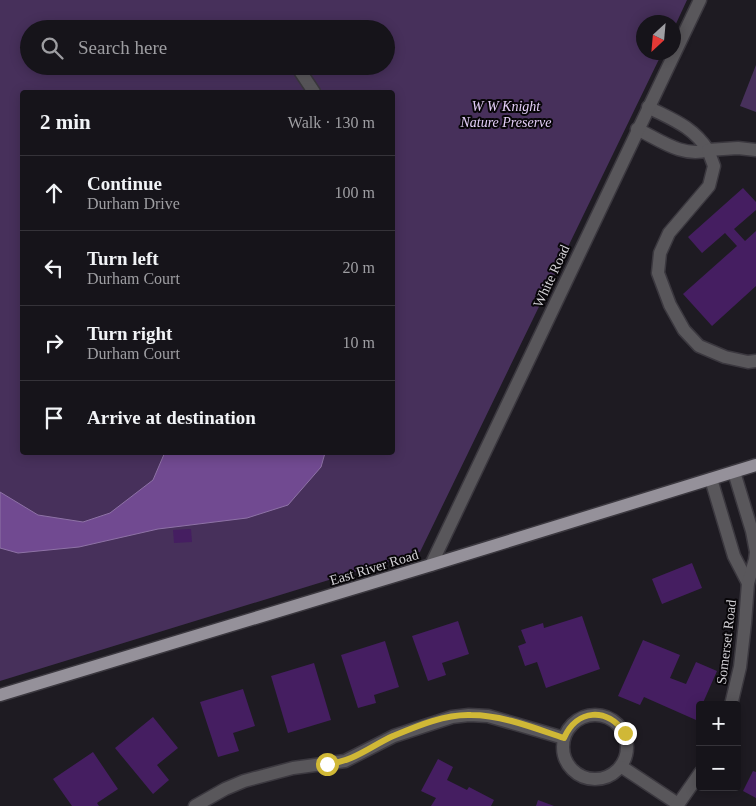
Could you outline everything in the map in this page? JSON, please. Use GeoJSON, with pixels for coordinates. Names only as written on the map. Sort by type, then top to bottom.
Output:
{"type":"FeatureCollection","features":[{"type":"Feature","properties":{"kind":"main road","name":"East River Road"},"geometry":{"type":"LineString","coordinates":[[0,694],[756,465]]}},
{"type":"Feature","properties":{"kind":"street","name":"White Road"},"geometry":{"type":"LineString","coordinates":[[431,565],[700,0]]}},
{"type":"Feature","properties":{"kind":"street"},"geometry":{"type":"LineString","coordinates":[[303,75],[313,90]]}},
{"type":"Feature","properties":{"kind":"street"},"geometry":{"type":"LineString","coordinates":[[648,107],[697,134],[708,150],[714,166],[710,186],[669,233],[660,253],[658,273],[670,305],[684,330],[699,346],[725,357],[748,362],[756,361]]}},
{"type":"Feature","properties":{"kind":"street"},"geometry":{"type":"LineString","coordinates":[[637,129],[687,152],[698,153],[708,150],[738,148],[756,150]]}},
{"type":"Feature","properties":{"kind":"street","name":"Somerset Road"},"geometry":{"type":"LineString","coordinates":[[732,701],[741,658],[748,583],[755,560],[755,543],[734,472]]}},
{"type":"Feature","properties":{"kind":"street","name":"Somerset Road"},"geometry":{"type":"LineString","coordinates":[[711,479],[734,556],[748,583]]}},
{"type":"Feature","properties":{"kind":"street"},"geometry":{"type":"LineString","coordinates":[[588,715],[606,716],[614,720],[625,733],[627,742],[626,759],[622,767],[603,779],[592,780],[572,770],[565,760],[563,749],[564,738],[573,723],[588,715]]}},
{"type":"Feature","properties":{"kind":"street"},"geometry":{"type":"LineString","coordinates":[[195,806],[225,789],[244,781],[293,768],[345,761],[394,736],[452,716],[488,716],[564,738]]}},
{"type":"Feature","properties":{"kind":"street"},"geometry":{"type":"LineString","coordinates":[[622,767],[677,805],[696,779]]}},
{"type":"Feature","properties":{"kind":"green space","name":"W W Knight Nature Preserve"},"geometry":{"type":"Polygon","coordinates":[[[0,0],[687,0],[680,15],[636,15],[636,60],[659,60],[420,552],[0,681],[0,0]]]}},
{"type":"Feature","properties":{"kind":"green space"},"geometry":{"type":"Polygon","coordinates":[[[756,65],[756,112],[740,106],[756,65]]]}},
{"type":"Feature","properties":{"kind":"shaded area"},"geometry":{"type":"Polygon","coordinates":[[[164,455],[324,455],[321,467],[288,505],[247,518],[158,529],[79,547],[18,553],[0,548],[0,492],[38,515],[83,522],[110,513],[153,480],[164,455]]]}},
{"type":"Feature","properties":{"kind":"building"},"geometry":{"type":"Polygon","coordinates":[[[743,188],[756,202],[756,210],[734,229],[745,241],[756,231],[756,286],[712,326],[683,294],[737,246],[725,233],[702,253],[688,237],[743,188]]]}},
{"type":"Feature","properties":{"kind":"building"},"geometry":{"type":"Polygon","coordinates":[[[191,529],[192,542],[174,543],[173,530],[191,529]]]}},
{"type":"Feature","properties":{"kind":"building"},"geometry":{"type":"Polygon","coordinates":[[[692,563],[702,588],[662,604],[652,579],[692,563]]]}},
{"type":"Feature","properties":{"kind":"building"},"geometry":{"type":"Polygon","coordinates":[[[582,616],[600,669],[546,688],[537,662],[525,666],[518,646],[526,643],[521,630],[543,623],[544,628],[582,616]]]}},
{"type":"Feature","properties":{"kind":"building"},"geometry":{"type":"Polygon","coordinates":[[[458,621],[469,654],[442,663],[446,675],[428,681],[412,636],[458,621]]]}},
{"type":"Feature","properties":{"kind":"building"},"geometry":{"type":"Polygon","coordinates":[[[643,640],[680,655],[670,678],[686,684],[696,662],[717,671],[704,701],[696,701],[696,720],[644,697],[640,705],[618,696],[643,640]]]}},
{"type":"Feature","properties":{"kind":"building"},"geometry":{"type":"Polygon","coordinates":[[[385,641],[399,687],[374,695],[376,703],[358,708],[341,655],[385,641]]]}},
{"type":"Feature","properties":{"kind":"building"},"geometry":{"type":"Polygon","coordinates":[[[314,663],[331,720],[288,733],[271,676],[314,663]]]}},
{"type":"Feature","properties":{"kind":"building"},"geometry":{"type":"Polygon","coordinates":[[[243,689],[255,726],[233,733],[239,751],[218,757],[200,702],[243,689]]]}},
{"type":"Feature","properties":{"kind":"building"},"geometry":{"type":"Polygon","coordinates":[[[153,717],[178,748],[157,765],[169,780],[153,794],[115,748],[153,717]]]}},
{"type":"Feature","properties":{"kind":"building"},"geometry":{"type":"Polygon","coordinates":[[[93,752],[118,789],[97,803],[99,806],[72,806],[53,779],[93,752]]]}},
{"type":"Feature","properties":{"kind":"building"},"geometry":{"type":"Polygon","coordinates":[[[438,759],[453,767],[447,780],[467,790],[469,787],[494,800],[491,806],[431,806],[436,798],[421,791],[438,759]]]}},
{"type":"Feature","properties":{"kind":"building"},"geometry":{"type":"Polygon","coordinates":[[[753,771],[756,772],[756,798],[743,791],[753,771]]]}},
{"type":"Feature","properties":{"kind":"building"},"geometry":{"type":"Polygon","coordinates":[[[538,800],[554,806],[536,806],[538,800]]]}},
{"type":"Feature","properties":{"kind":"route"},"geometry":{"type":"LineString","coordinates":[[327,764],[345,761],[394,736],[452,716],[488,716],[564,738],[567,730],[580,718],[588,715],[597,715],[606,716],[614,720],[625,733]]}}]}
